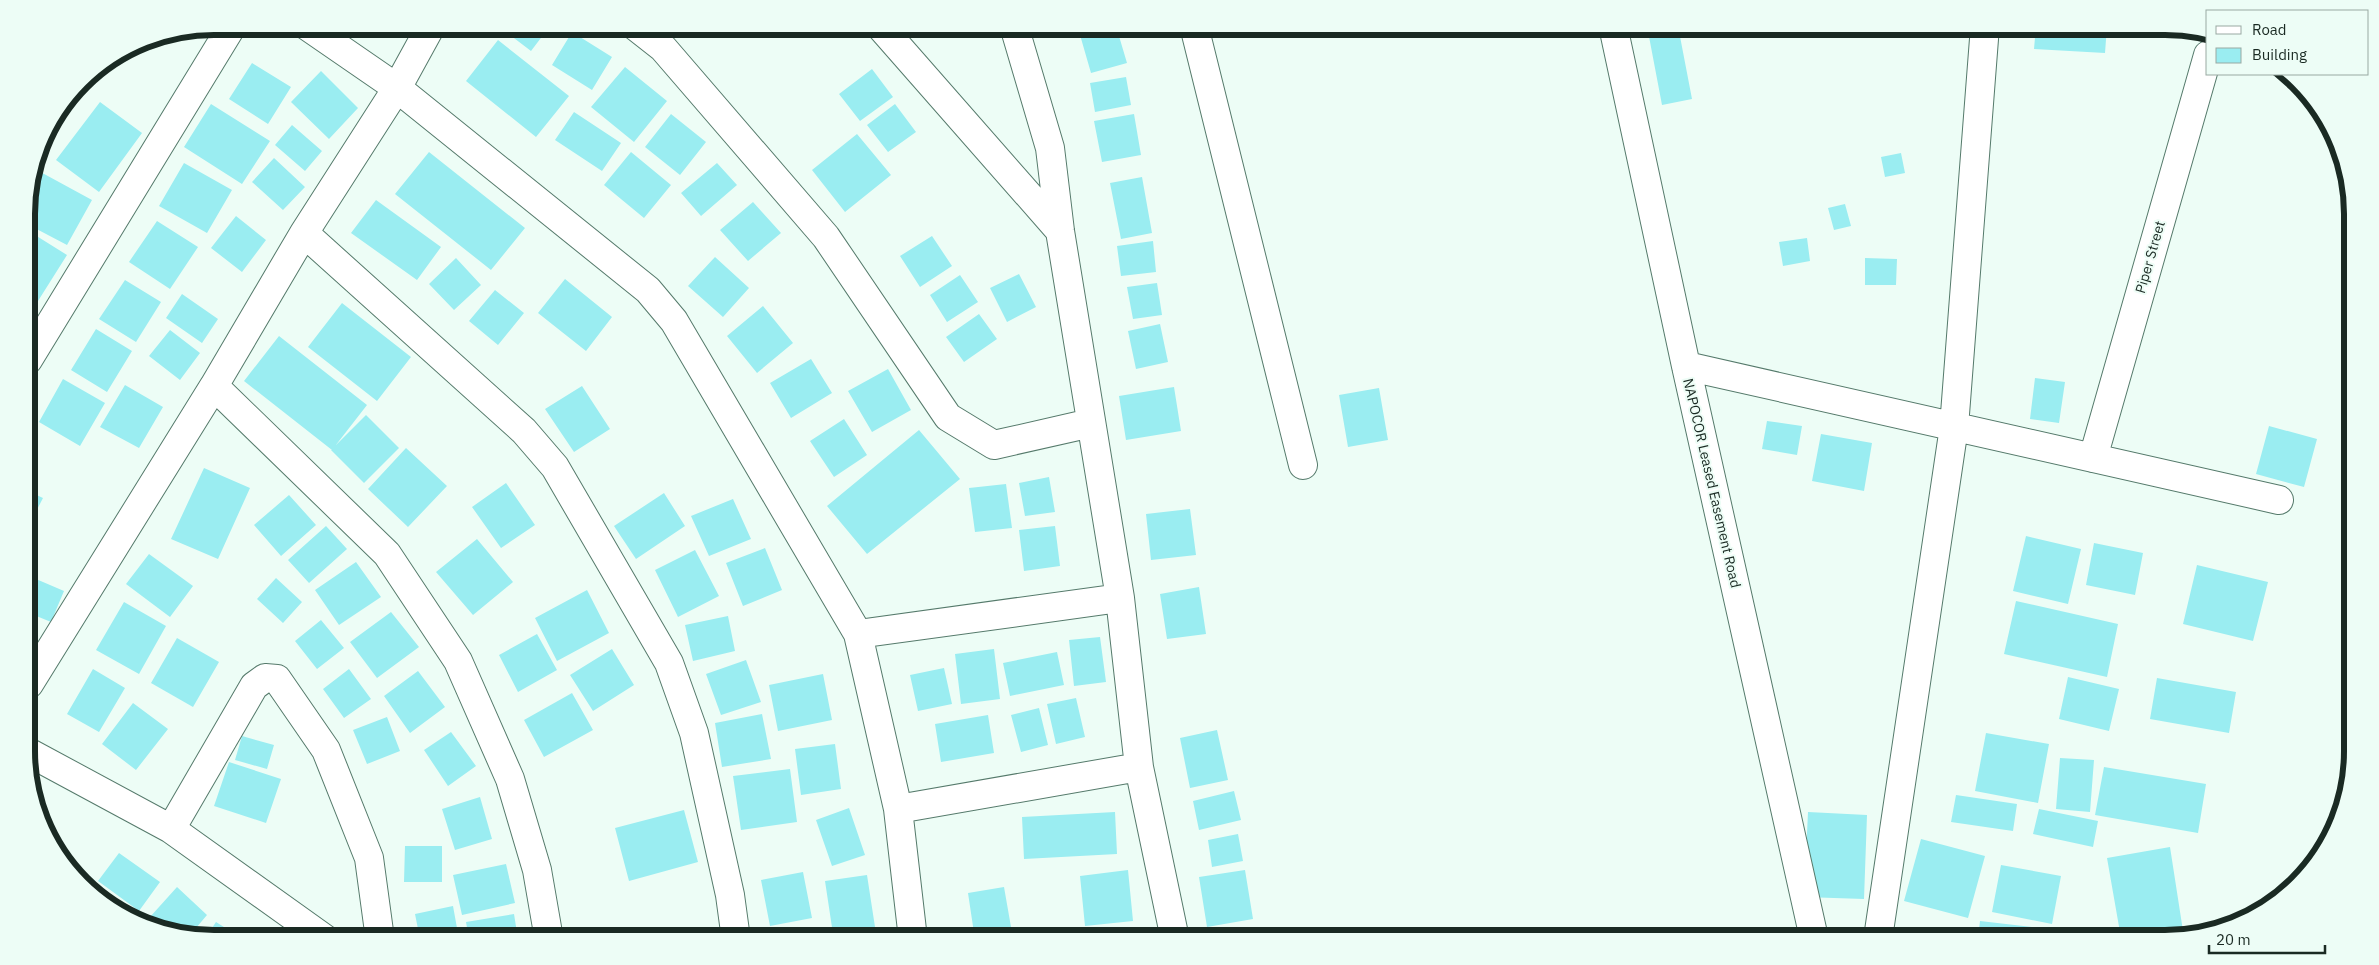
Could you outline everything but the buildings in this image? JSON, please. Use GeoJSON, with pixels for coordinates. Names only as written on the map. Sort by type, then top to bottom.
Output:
{"type":"FeatureCollection","features":[{"type":"Feature","properties":{"kind":"street"},"geometry":{"type":"LineString","coordinates":[[35,349],[227,35]]}},
{"type":"Feature","properties":{"kind":"street"},"geometry":{"type":"LineString","coordinates":[[320,35],[397,88],[648,290],[674,321],[858,634],[898,809],[912,930]]}},
{"type":"Feature","properties":{"kind":"street"},"geometry":{"type":"LineString","coordinates":[[35,674],[214,386],[304,233],[397,88],[426,35]]}},
{"type":"Feature","properties":{"kind":"street"},"geometry":{"type":"LineString","coordinates":[[646,35],[663,48],[826,237],[948,417],[994,445],[1091,424]]}},
{"type":"Feature","properties":{"kind":"street"},"geometry":{"type":"LineString","coordinates":[[888,35],[1060,231]]}},
{"type":"Feature","properties":{"kind":"street"},"geometry":{"type":"LineString","coordinates":[[1017,35],[1050,148],[1060,231],[1120,598],[1139,767],[1170,930]]}},
{"type":"Feature","properties":{"kind":"street"},"geometry":{"type":"LineString","coordinates":[[1196,35],[1303,465]]}},
{"type":"Feature","properties":{"kind":"street","name":"NAPOCOR Leased Easement Road"},"geometry":{"type":"LineString","coordinates":[[1615,35],[1686,366],[1812,930]]}},
{"type":"Feature","properties":{"kind":"street"},"geometry":{"type":"LineString","coordinates":[[1879,930],[1954,428],[1984,35]]}},
{"type":"Feature","properties":{"kind":"street","name":"Piper Street"},"geometry":{"type":"LineString","coordinates":[[2093,458],[2206,62]]}},
{"type":"Feature","properties":{"kind":"street"},"geometry":{"type":"LineString","coordinates":[[304,233],[524,431],[555,467],[669,663],[694,733],[730,895],[735,930]]}},
{"type":"Feature","properties":{"kind":"street"},"geometry":{"type":"LineString","coordinates":[[1686,366],[2279,500]]}},
{"type":"Feature","properties":{"kind":"street"},"geometry":{"type":"LineString","coordinates":[[214,386],[387,554],[458,661],[510,779],[536,870],[547,930]]}},
{"type":"Feature","properties":{"kind":"street"},"geometry":{"type":"LineString","coordinates":[[858,634],[1120,598]]}},
{"type":"Feature","properties":{"kind":"street"},"geometry":{"type":"LineString","coordinates":[[171,829],[254,686],[264,678],[277,679],[326,750],[369,858],[379,930]]}},
{"type":"Feature","properties":{"kind":"street"},"geometry":{"type":"LineString","coordinates":[[35,756],[171,829],[312,930]]}},
{"type":"Feature","properties":{"kind":"street"},"geometry":{"type":"LineString","coordinates":[[898,809],[1139,767]]}}]}
